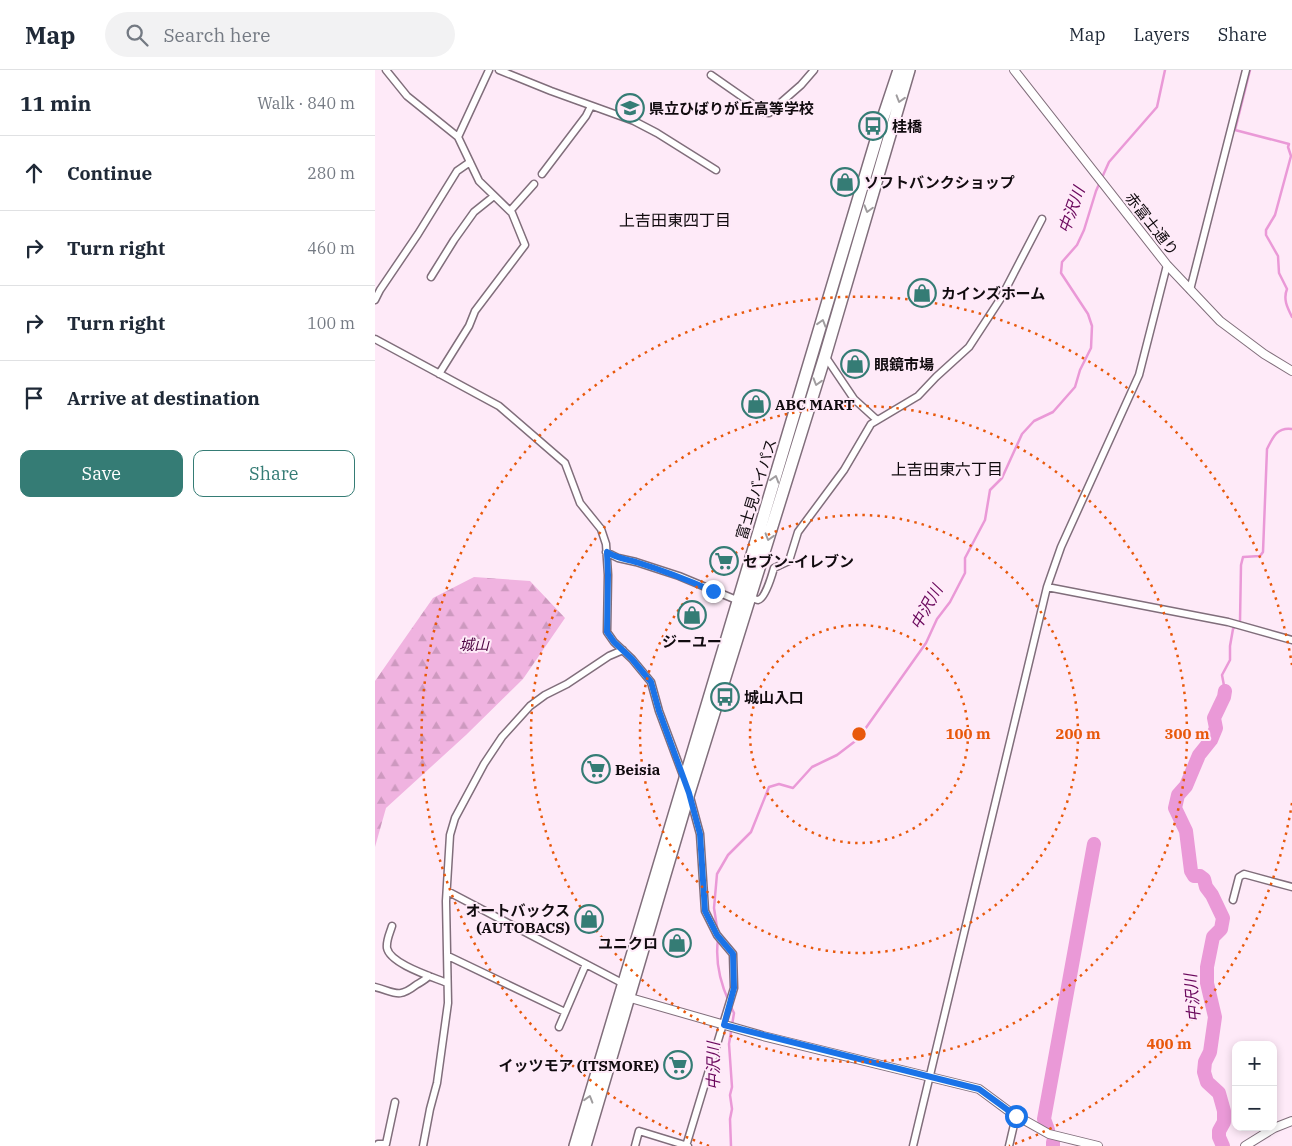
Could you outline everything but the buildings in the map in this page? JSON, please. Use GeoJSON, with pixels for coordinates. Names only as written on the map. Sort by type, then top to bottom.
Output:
{"type":"FeatureCollection","features":[{"type":"Feature","properties":{"kind":"highway","name":"富士見バイパス"},"geometry":{"type":"LineString","coordinates":[[585,1146],[624,992],[685,780],[880,127],[899,70]]}},
{"type":"Feature","properties":{"kind":"highway","name":"富士見バイパス"},"geometry":{"type":"LineString","coordinates":[[575,1146],[750,598],[825,356],[909,70]]}},
{"type":"Feature","properties":{"kind":"street"},"geometry":{"type":"LineString","coordinates":[[386,70],[407,96],[458,137],[479,181],[510,211],[519,226],[525,245],[475,311],[469,326],[439,374]]}},
{"type":"Feature","properties":{"kind":"street"},"geometry":{"type":"LineString","coordinates":[[458,137],[489,70]]}},
{"type":"Feature","properties":{"kind":"street"},"geometry":{"type":"LineString","coordinates":[[499,70],[634,121],[716,170]]}},
{"type":"Feature","properties":{"kind":"street"},"geometry":{"type":"LineString","coordinates":[[711,75],[764,112],[769,113],[801,85],[814,70]]}},
{"type":"Feature","properties":{"kind":"street","name":"赤富士通り"},"geometry":{"type":"LineString","coordinates":[[1014,70],[1167,265],[1220,321],[1264,354],[1292,370]]}},
{"type":"Feature","properties":{"kind":"street"},"geometry":{"type":"LineString","coordinates":[[1191,290],[1246,70]]}},
{"type":"Feature","properties":{"kind":"street"},"geometry":{"type":"LineString","coordinates":[[542,174],[586,116],[591,106]]}},
{"type":"Feature","properties":{"kind":"street"},"geometry":{"type":"LineString","coordinates":[[375,300],[457,171],[470,162]]}},
{"type":"Feature","properties":{"kind":"street"},"geometry":{"type":"LineString","coordinates":[[510,211],[535,184]]}},
{"type":"Feature","properties":{"kind":"street"},"geometry":{"type":"LineString","coordinates":[[431,277],[454,240],[475,212],[494,196]]}},
{"type":"Feature","properties":{"kind":"street"},"geometry":{"type":"LineString","coordinates":[[750,598],[761,599],[774,568],[789,561],[798,532],[844,470],[867,429],[877,420],[919,396],[936,377],[969,347],[1001,298],[1042,219]]}},
{"type":"Feature","properties":{"kind":"street"},"geometry":{"type":"LineString","coordinates":[[913,1146],[1047,587],[1061,547],[1139,376],[1167,265]]}},
{"type":"Feature","properties":{"kind":"street"},"geometry":{"type":"LineString","coordinates":[[375,339],[499,406],[565,463],[580,503],[601,529],[607,552],[607,632],[651,682],[659,711],[685,780],[700,834],[705,911],[717,935],[733,954],[734,988],[687,1146],[639,1131],[635,1146]]}},
{"type":"Feature","properties":{"kind":"street"},"geometry":{"type":"LineString","coordinates":[[825,356],[854,399],[877,420]]}},
{"type":"Feature","properties":{"kind":"street"},"geometry":{"type":"LineString","coordinates":[[607,552],[618,558],[679,576],[739,601]]}},
{"type":"Feature","properties":{"kind":"street"},"geometry":{"type":"LineString","coordinates":[[1047,587],[1228,622],[1292,640]]}},
{"type":"Feature","properties":{"kind":"street"},"geometry":{"type":"LineString","coordinates":[[423,1146],[444,1044],[448,1003],[447,890],[450,835],[455,818],[484,764],[502,737],[530,706],[609,656],[623,650]]}},
{"type":"Feature","properties":{"kind":"street"},"geometry":{"type":"LineString","coordinates":[[1233,900],[1239,878],[1244,874],[1292,887]]}},
{"type":"Feature","properties":{"kind":"street"},"geometry":{"type":"LineString","coordinates":[[447,890],[586,964],[624,992],[724,1025],[979,1089],[1016,1116],[1049,1134],[1097,1146]]}},
{"type":"Feature","properties":{"kind":"street"},"geometry":{"type":"LineString","coordinates":[[392,926],[387,942],[389,955],[429,976],[447,983]]}},
{"type":"Feature","properties":{"kind":"street"},"geometry":{"type":"LineString","coordinates":[[448,956],[565,1012]]}},
{"type":"Feature","properties":{"kind":"street"},"geometry":{"type":"LineString","coordinates":[[559,1027],[586,964]]}},
{"type":"Feature","properties":{"kind":"street"},"geometry":{"type":"LineString","coordinates":[[375,987],[400,994],[408,992],[429,976]]}},
{"type":"Feature","properties":{"kind":"street"},"geometry":{"type":"LineString","coordinates":[[377,1146],[378,1144],[386,1144],[395,1102]]}},
{"type":"Feature","properties":{"kind":"street"},"geometry":{"type":"LineString","coordinates":[[1009,1146],[1016,1116]]}},
{"type":"Feature","properties":{"kind":"street"},"geometry":{"type":"LineString","coordinates":[[1245,1146],[1274,1128],[1292,1121]]}},
{"type":"Feature","properties":{"kind":"green space","name":"城山"},"geometry":{"type":"Polygon","coordinates":[[[474,577],[530,581],[565,618],[523,679],[466,735],[386,808],[375,847],[375,681],[433,598],[474,577]]]}},
{"type":"Feature","properties":{"kind":"waterway","name":"中沢川"},"geometry":{"type":"LineString","coordinates":[[718,934],[714,908],[717,874],[728,855],[751,832],[769,787],[779,784],[793,788],[812,767],[837,755],[858,739],[926,643],[937,619],[950,602],[965,573],[965,558],[985,520],[990,490],[1002,478],[1022,434],[1034,421],[1053,412],[1075,387],[1080,370],[1091,348],[1092,326],[1088,314],[1061,273],[1062,262],[1077,245],[1084,230],[1096,191],[1109,162],[1157,107],[1165,70]]}},
{"type":"Feature","properties":{"kind":"waterway","name":"中沢川"},"geometry":{"type":"LineString","coordinates":[[1250,70],[1235,130],[1289,144],[1291,156],[1275,215],[1266,230],[1266,235],[1278,256],[1279,273],[1287,289],[1287,306],[1292,317]]}},
{"type":"Feature","properties":{"kind":"waterway","name":"中沢川"},"geometry":{"type":"LineString","coordinates":[[1225,691],[1222,675],[1230,660],[1233,629],[1240,621],[1241,565],[1243,557],[1260,556],[1263,552],[1267,449],[1279,431],[1292,429]]}},
{"type":"Feature","properties":{"kind":"waterway","name":"中沢川"},"geometry":{"type":"LineString","coordinates":[[1223,1146],[1219,1137],[1219,1131],[1224,1122],[1224,1111],[1219,1093],[1207,1082],[1204,1072],[1205,1062],[1210,1052],[1215,1017],[1207,983],[1207,967],[1213,937],[1221,929],[1223,918],[1206,887],[1204,879],[1200,876],[1194,876],[1191,871],[1186,831],[1175,808],[1178,795],[1186,786],[1199,755],[1211,740],[1216,728],[1214,718],[1225,691]]}},
{"type":"Feature","properties":{"kind":"waterway","name":"中沢川"},"geometry":{"type":"LineString","coordinates":[[1048,1130],[1044,1119],[1094,844]]}},
{"type":"Feature","properties":{"kind":"waterway","name":"中沢川"},"geometry":{"type":"LineString","coordinates":[[718,939],[719,971],[729,1002]]}},
{"type":"Feature","properties":{"kind":"waterway","name":"中沢川"},"geometry":{"type":"LineString","coordinates":[[731,1007],[734,1013],[729,1044],[732,1087],[730,1095],[732,1109],[730,1119],[731,1146]]}},
{"type":"Feature","properties":{"kind":"place","name":"県立ひばりが丘高等学校"},"geometry":{"type":"Point","coordinates":[630,108]}},
{"type":"Feature","properties":{"kind":"place","name":"桂橋"},"geometry":{"type":"Point","coordinates":[873,126]}},
{"type":"Feature","properties":{"kind":"place","name":"ソフトバンクショップ"},"geometry":{"type":"Point","coordinates":[845,182]}},
{"type":"Feature","properties":{"kind":"place","name":"カインズホーム"},"geometry":{"type":"Point","coordinates":[922,293]}},
{"type":"Feature","properties":{"kind":"place","name":"眼鏡市場"},"geometry":{"type":"Point","coordinates":[855,364]}},
{"type":"Feature","properties":{"kind":"place","name":"ABC MART"},"geometry":{"type":"Point","coordinates":[756,404]}},
{"type":"Feature","properties":{"kind":"place","name":"セブン-イレブン"},"geometry":{"type":"Point","coordinates":[724,561]}},
{"type":"Feature","properties":{"kind":"place","name":"ジーユー"},"geometry":{"type":"Point","coordinates":[692,615]}},
{"type":"Feature","properties":{"kind":"place","name":"城山入口"},"geometry":{"type":"Point","coordinates":[725,697]}},
{"type":"Feature","properties":{"kind":"place","name":"Beisia"},"geometry":{"type":"Point","coordinates":[596,769]}},
{"type":"Feature","properties":{"kind":"place","name":"オートバックス (AUTOBACS)"},"geometry":{"type":"Point","coordinates":[589,919]}},
{"type":"Feature","properties":{"kind":"place","name":"ユニクロ"},"geometry":{"type":"Point","coordinates":[677,943]}},
{"type":"Feature","properties":{"kind":"place","name":"イッツモア (ITSMORE)"},"geometry":{"type":"Point","coordinates":[678,1065]}},
{"type":"Feature","properties":{"kind":"district","name":"上吉田東四丁目"},"geometry":{"type":"Point","coordinates":[675,220]}},
{"type":"Feature","properties":{"kind":"district","name":"上吉田東六丁目"},"geometry":{"type":"Point","coordinates":[947,469]}},
{"type":"Feature","properties":{"kind":"route"},"geometry":{"type":"LineString","coordinates":[[713,591],[679,576],[618,558],[607,552],[607,632],[651,682],[659,711],[689,793],[700,834],[705,911],[717,935],[733,954],[734,988],[724,1025],[979,1089],[1016,1116]]}}]}
